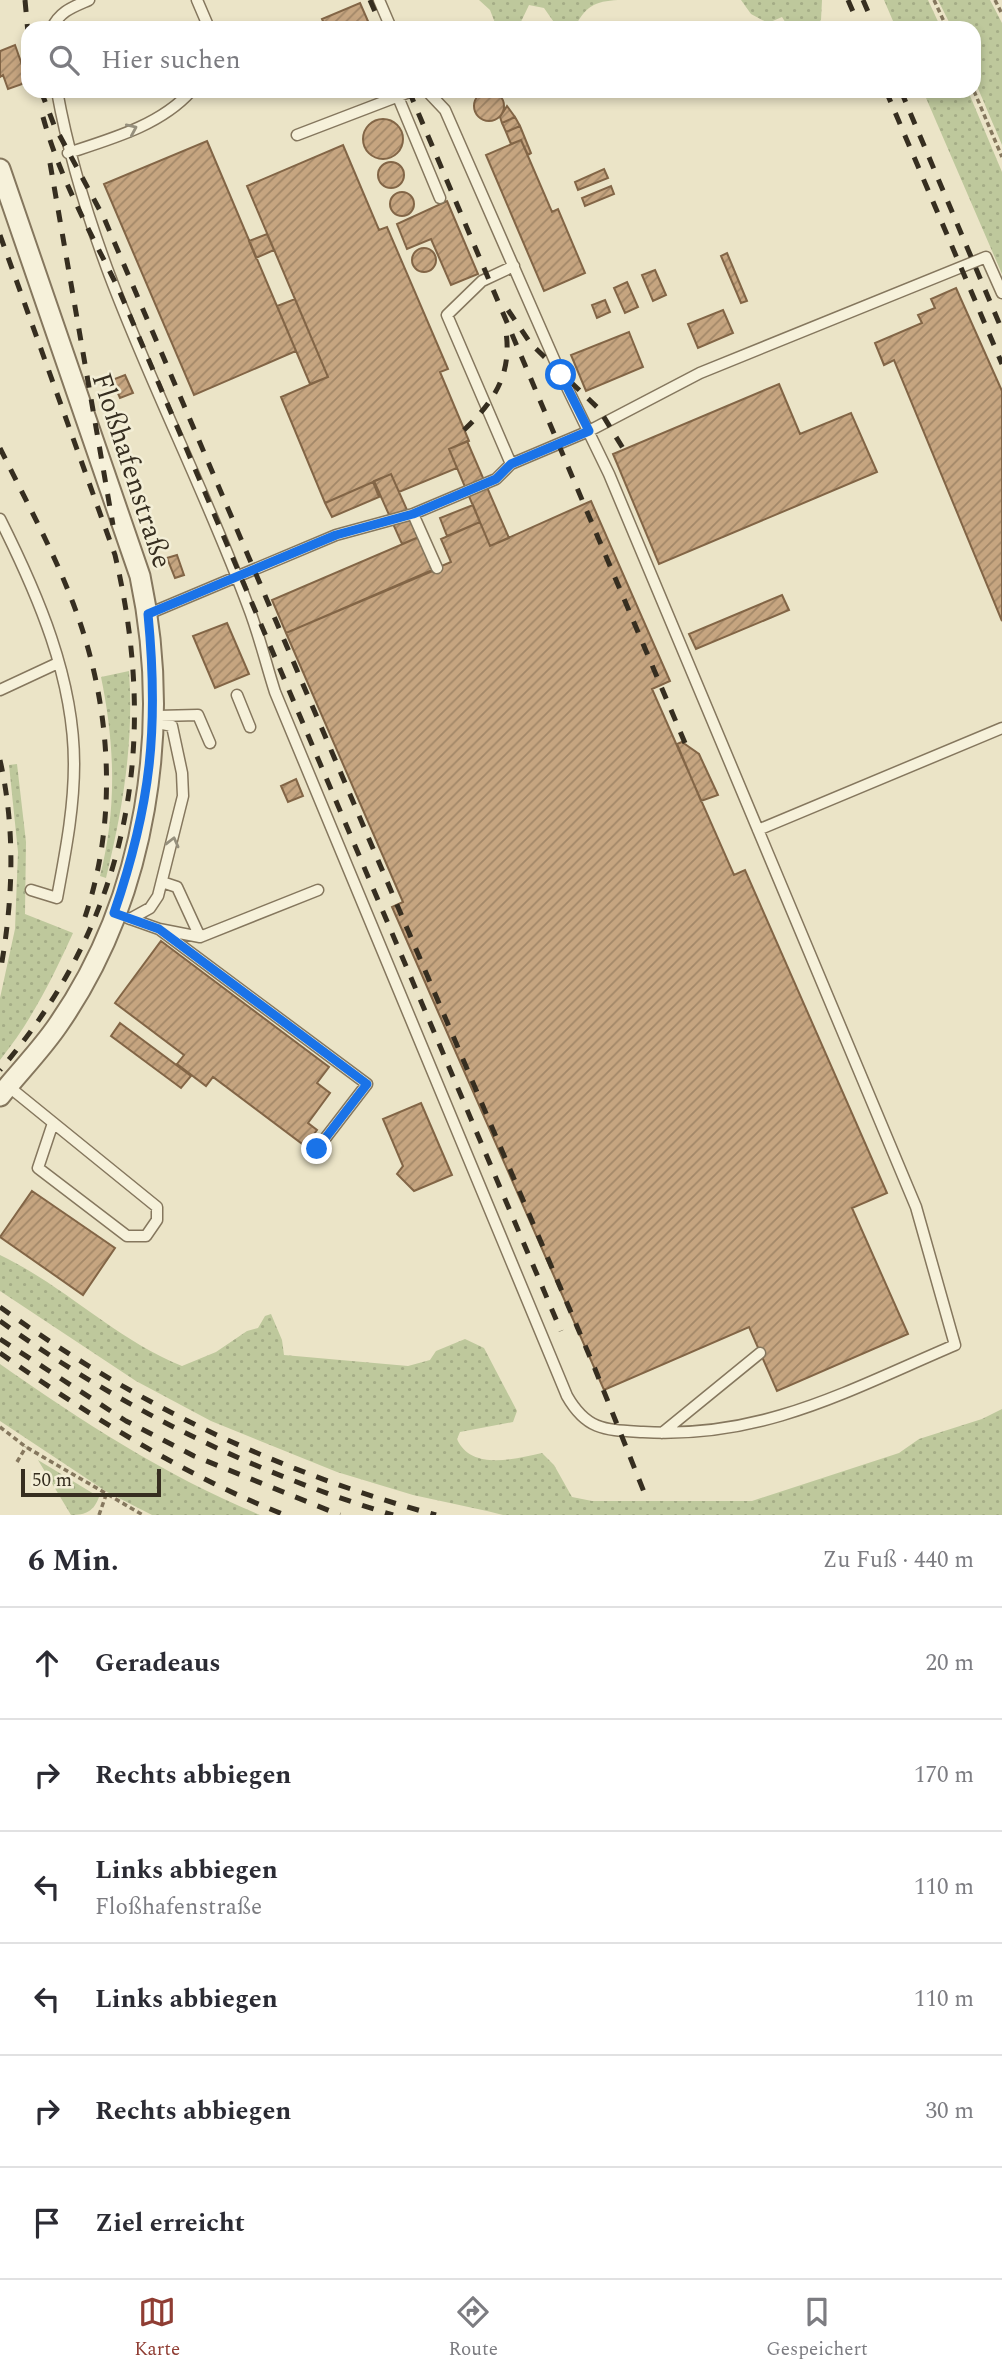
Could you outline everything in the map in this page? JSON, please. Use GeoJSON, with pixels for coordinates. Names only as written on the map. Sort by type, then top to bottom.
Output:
{"type":"FeatureCollection","features":[{"type":"Feature","properties":{"kind":"street","name":"Floßhafenstraße"},"geometry":{"type":"LineString","coordinates":[[0,169],[128,536],[148,614],[154,719],[146,802],[122,916],[64,1016],[4,1091]]}},
{"type":"Feature","properties":{"kind":"lane"},"geometry":{"type":"LineString","coordinates":[[56,21],[68,9],[89,0]]}},
{"type":"Feature","properties":{"kind":"lane"},"geometry":{"type":"LineString","coordinates":[[197,0],[206,21]]}},
{"type":"Feature","properties":{"kind":"lane"},"geometry":{"type":"LineString","coordinates":[[379,0],[388,21]]}},
{"type":"Feature","properties":{"kind":"lane"},"geometry":{"type":"LineString","coordinates":[[58,98],[68,153],[114,292],[236,576],[275,692],[567,1396],[579,1417],[598,1428],[662,1433],[730,1430],[797,1412],[955,1345],[916,1207],[589,431],[445,110],[434,98]]}},
{"type":"Feature","properties":{"kind":"lane"},"geometry":{"type":"LineString","coordinates":[[68,153],[105,141],[174,110],[185,98]]}},
{"type":"Feature","properties":{"kind":"lane"},"geometry":{"type":"LineString","coordinates":[[297,135],[395,98]]}},
{"type":"Feature","properties":{"kind":"lane"},"geometry":{"type":"LineString","coordinates":[[398,98],[440,198]]}},
{"type":"Feature","properties":{"kind":"lane"},"geometry":{"type":"LineString","coordinates":[[148,614],[336,535],[413,514],[496,479],[511,464],[589,431],[700,373],[986,257],[1002,293]]}},
{"type":"Feature","properties":{"kind":"lane"},"geometry":{"type":"LineString","coordinates":[[511,464],[447,315],[482,281],[513,266]]}},
{"type":"Feature","properties":{"kind":"lane"},"geometry":{"type":"LineString","coordinates":[[413,514],[437,568]]}},
{"type":"Feature","properties":{"kind":"lane"},"geometry":{"type":"LineString","coordinates":[[0,519],[40,602],[68,705],[74,763],[69,833],[57,898],[31,890]]}},
{"type":"Feature","properties":{"kind":"lane"},"geometry":{"type":"LineString","coordinates":[[0,690],[58,663]]}},
{"type":"Feature","properties":{"kind":"lane"},"geometry":{"type":"LineString","coordinates":[[237,695],[250,727]]}},
{"type":"Feature","properties":{"kind":"lane"},"geometry":{"type":"LineString","coordinates":[[154,719],[198,715],[209,743]]}},
{"type":"Feature","properties":{"kind":"lane"},"geometry":{"type":"LineString","coordinates":[[122,916],[150,908],[162,882],[183,796],[182,773],[172,726],[154,719]]}},
{"type":"Feature","properties":{"kind":"lane"},"geometry":{"type":"LineString","coordinates":[[758,830],[1002,727]]}},
{"type":"Feature","properties":{"kind":"lane"},"geometry":{"type":"LineString","coordinates":[[162,882],[177,887],[200,937]]}},
{"type":"Feature","properties":{"kind":"lane"},"geometry":{"type":"LineString","coordinates":[[122,916],[159,929],[200,937],[318,890]]}},
{"type":"Feature","properties":{"kind":"lane"},"geometry":{"type":"LineString","coordinates":[[159,929],[367,1084],[317,1149]]}},
{"type":"Feature","properties":{"kind":"lane"},"geometry":{"type":"LineString","coordinates":[[4,1091],[53,1124],[157,1207],[158,1220],[146,1236],[128,1236],[38,1168],[53,1124]]}},
{"type":"Feature","properties":{"kind":"lane"},"geometry":{"type":"LineString","coordinates":[[662,1433],[761,1353]]}},
{"type":"Feature","properties":{"kind":"path"},"geometry":{"type":"LineString","coordinates":[[934,0],[944,21]]}},
{"type":"Feature","properties":{"kind":"path"},"geometry":{"type":"LineString","coordinates":[[995,0],[1002,14]]}},
{"type":"Feature","properties":{"kind":"path"},"geometry":{"type":"LineString","coordinates":[[977,98],[1002,157]]}},
{"type":"Feature","properties":{"kind":"path"},"geometry":{"type":"LineString","coordinates":[[0,1427],[26,1447],[143,1515]]}},
{"type":"Feature","properties":{"kind":"path"},"geometry":{"type":"LineString","coordinates":[[17,1461],[26,1447]]}},
{"type":"Feature","properties":{"kind":"path"},"geometry":{"type":"LineString","coordinates":[[99,1515],[106,1495]]}},
{"type":"Feature","properties":{"kind":"green space"},"geometry":{"type":"Polygon","coordinates":[[[479,0],[618,0],[591,6],[579,21],[553,21],[544,8],[529,5],[521,21],[494,21],[490,10],[479,0]]]}},
{"type":"Feature","properties":{"kind":"green space"},"geometry":{"type":"Polygon","coordinates":[[[741,0],[822,0],[820,21],[785,21],[782,17],[764,21],[751,14],[741,0]]]}},
{"type":"Feature","properties":{"kind":"green space"},"geometry":{"type":"Polygon","coordinates":[[[884,0],[928,0],[938,21],[893,21],[884,0]]]}},
{"type":"Feature","properties":{"kind":"green space"},"geometry":{"type":"Polygon","coordinates":[[[938,0],[990,0],[1002,23],[1002,145],[981,96],[981,21],[948,21],[938,0]]]}},
{"type":"Feature","properties":{"kind":"green space"},"geometry":{"type":"Polygon","coordinates":[[[926,98],[971,98],[1002,172],[1002,274],[926,98]]]}},
{"type":"Feature","properties":{"kind":"green space"},"geometry":{"type":"Polygon","coordinates":[[[129,671],[130,723],[126,775],[106,878],[100,876],[109,826],[112,777],[109,727],[101,677],[129,671]]]}},
{"type":"Feature","properties":{"kind":"green space"},"geometry":{"type":"Polygon","coordinates":[[[17,764],[26,842],[25,914],[73,933],[41,999],[0,1060],[0,998],[15,929],[18,852],[9,765],[17,764]]]}},
{"type":"Feature","properties":{"kind":"green space"},"geometry":{"type":"Polygon","coordinates":[[[0,1255],[46,1282],[134,1342],[182,1366],[216,1352],[247,1331],[258,1328],[265,1316],[271,1314],[282,1340],[284,1355],[408,1366],[430,1360],[436,1351],[465,1339],[484,1348],[517,1411],[513,1422],[460,1432],[457,1439],[464,1449],[472,1456],[495,1460],[542,1453],[554,1465],[572,1497],[592,1501],[752,1501],[899,1453],[919,1439],[982,1419],[1002,1409],[1002,1515],[503,1515],[413,1495],[337,1472],[211,1421],[136,1381],[0,1291],[0,1255]]]}},
{"type":"Feature","properties":{"kind":"green space"},"geometry":{"type":"Polygon","coordinates":[[[0,1364],[126,1447],[191,1483],[260,1515],[152,1515],[107,1492],[0,1421],[0,1364]]]}},
{"type":"Feature","properties":{"kind":"green space"},"geometry":{"type":"Polygon","coordinates":[[[38,1460],[99,1497],[95,1506],[85,1513],[71,1515],[38,1460]]]}},
{"type":"Feature","properties":{"kind":"building"},"geometry":{"type":"Polygon","coordinates":[[[360,3],[368,21],[323,21],[322,19],[360,3]]]}},
{"type":"Feature","properties":{"kind":"building"},"geometry":{"type":"Polygon","coordinates":[[[15,45],[21,62],[21,84],[8,89],[3,75],[0,77],[0,51],[15,45]]]}},
{"type":"Feature","properties":{"kind":"building"},"geometry":{"type":"Polygon","coordinates":[[[476,98],[503,100],[503,112],[495,120],[483,120],[475,112],[476,98]]]}},
{"type":"Feature","properties":{"kind":"building"},"geometry":{"type":"Polygon","coordinates":[[[507,106],[515,117],[502,123],[500,117],[507,106]]]}},
{"type":"Feature","properties":{"kind":"building"},"geometry":{"type":"Polygon","coordinates":[[[515,117],[520,126],[506,132],[502,123],[515,117]]]}},
{"type":"Feature","properties":{"kind":"building"},"geometry":{"type":"Polygon","coordinates":[[[383,119],[391,120],[397,125],[402,131],[402,147],[397,153],[391,158],[383,159],[375,158],[369,153],[364,147],[363,139],[364,131],[369,125],[375,120],[383,119]]]}},
{"type":"Feature","properties":{"kind":"building"},"geometry":{"type":"Polygon","coordinates":[[[520,126],[531,153],[528,155],[521,140],[511,144],[506,132],[520,126]]]}},
{"type":"Feature","properties":{"kind":"building"},"geometry":{"type":"Polygon","coordinates":[[[521,140],[552,212],[558,209],[585,273],[544,291],[486,155],[521,140]]]}},
{"type":"Feature","properties":{"kind":"building"},"geometry":{"type":"Polygon","coordinates":[[[207,141],[296,351],[194,395],[104,184],[207,141]]]}},
{"type":"Feature","properties":{"kind":"building"},"geometry":{"type":"Polygon","coordinates":[[[343,145],[379,230],[387,227],[448,369],[440,372],[469,441],[449,449],[457,468],[399,492],[391,474],[325,503],[281,397],[328,377],[247,186],[343,145]]]}},
{"type":"Feature","properties":{"kind":"building"},"geometry":{"type":"Polygon","coordinates":[[[391,162],[400,166],[404,175],[400,184],[391,188],[382,184],[378,175],[382,166],[391,162]]]}},
{"type":"Feature","properties":{"kind":"building"},"geometry":{"type":"Polygon","coordinates":[[[604,169],[608,178],[578,190],[575,182],[604,169]]]}},
{"type":"Feature","properties":{"kind":"building"},"geometry":{"type":"Polygon","coordinates":[[[611,186],[614,194],[585,206],[582,198],[611,186]]]}},
{"type":"Feature","properties":{"kind":"building"},"geometry":{"type":"Polygon","coordinates":[[[402,192],[411,195],[414,204],[411,213],[402,216],[393,213],[390,204],[393,195],[402,192]]]}},
{"type":"Feature","properties":{"kind":"building"},"geometry":{"type":"Polygon","coordinates":[[[447,201],[478,274],[451,285],[431,239],[407,249],[397,224],[447,201]]]}},
{"type":"Feature","properties":{"kind":"building"},"geometry":{"type":"Polygon","coordinates":[[[267,234],[274,250],[256,258],[249,241],[267,234]]]}},
{"type":"Feature","properties":{"kind":"building"},"geometry":{"type":"Polygon","coordinates":[[[424,248],[433,251],[436,260],[433,269],[424,272],[415,269],[412,260],[415,251],[424,248]]]}},
{"type":"Feature","properties":{"kind":"building"},"geometry":{"type":"Polygon","coordinates":[[[727,253],[747,301],[741,303],[721,256],[727,253]]]}},
{"type":"Feature","properties":{"kind":"building"},"geometry":{"type":"Polygon","coordinates":[[[655,270],[666,295],[653,301],[642,275],[655,270]]]}},
{"type":"Feature","properties":{"kind":"building"},"geometry":{"type":"Polygon","coordinates":[[[627,282],[638,307],[625,313],[614,288],[627,282]]]}},
{"type":"Feature","properties":{"kind":"building"},"geometry":{"type":"Polygon","coordinates":[[[956,288],[1002,391],[1002,621],[894,360],[884,365],[875,343],[922,323],[918,315],[935,308],[931,299],[956,288]]]}},
{"type":"Feature","properties":{"kind":"building"},"geometry":{"type":"Polygon","coordinates":[[[295,299],[328,377],[310,384],[277,306],[295,299]]]}},
{"type":"Feature","properties":{"kind":"building"},"geometry":{"type":"Polygon","coordinates":[[[605,300],[610,312],[597,318],[592,305],[605,300]]]}},
{"type":"Feature","properties":{"kind":"building"},"geometry":{"type":"Polygon","coordinates":[[[723,310],[733,333],[698,348],[688,324],[723,310]]]}},
{"type":"Feature","properties":{"kind":"building"},"geometry":{"type":"Polygon","coordinates":[[[629,332],[643,367],[586,391],[571,355],[629,332]]]}},
{"type":"Feature","properties":{"kind":"building"},"geometry":{"type":"Polygon","coordinates":[[[125,375],[133,393],[120,398],[112,380],[125,375]]]}},
{"type":"Feature","properties":{"kind":"building"},"geometry":{"type":"Polygon","coordinates":[[[779,384],[800,434],[851,413],[877,472],[659,564],[613,454],[779,384]]]}},
{"type":"Feature","properties":{"kind":"building"},"geometry":{"type":"Polygon","coordinates":[[[467,441],[509,538],[490,546],[449,449],[467,441]]]}},
{"type":"Feature","properties":{"kind":"building"},"geometry":{"type":"Polygon","coordinates":[[[391,474],[419,537],[402,544],[374,481],[391,474]]]}},
{"type":"Feature","properties":{"kind":"building"},"geometry":{"type":"Polygon","coordinates":[[[373,482],[379,497],[332,517],[325,503],[373,482]]]}},
{"type":"Feature","properties":{"kind":"building"},"geometry":{"type":"Polygon","coordinates":[[[591,501],[670,681],[652,689],[734,875],[745,870],[887,1193],[852,1208],[908,1334],[777,1391],[749,1327],[604,1390],[392,907],[403,902],[286,633],[451,562],[441,539],[480,522],[490,546],[591,501]]]}},
{"type":"Feature","properties":{"kind":"building"},"geometry":{"type":"Polygon","coordinates":[[[473,505],[480,522],[447,536],[440,518],[473,505]]]}},
{"type":"Feature","properties":{"kind":"building"},"geometry":{"type":"Polygon","coordinates":[[[419,537],[433,571],[286,633],[272,600],[419,537]]]}},
{"type":"Feature","properties":{"kind":"building"},"geometry":{"type":"Polygon","coordinates":[[[177,555],[184,575],[175,578],[167,558],[177,555]]]}},
{"type":"Feature","properties":{"kind":"building"},"geometry":{"type":"Polygon","coordinates":[[[782,595],[789,610],[696,649],[689,634],[782,595]]]}},
{"type":"Feature","properties":{"kind":"building"},"geometry":{"type":"Polygon","coordinates":[[[227,623],[249,674],[215,688],[193,636],[227,623]]]}},
{"type":"Feature","properties":{"kind":"building"},"geometry":{"type":"Polygon","coordinates":[[[682,742],[699,754],[718,795],[701,801],[677,744],[682,742]]]}},
{"type":"Feature","properties":{"kind":"building"},"geometry":{"type":"Polygon","coordinates":[[[296,779],[303,796],[288,802],[281,786],[296,779]]]}},
{"type":"Feature","properties":{"kind":"building"},"geometry":{"type":"Polygon","coordinates":[[[161,941],[329,1067],[317,1083],[330,1093],[308,1123],[317,1130],[305,1146],[213,1077],[206,1086],[177,1064],[184,1055],[115,1003],[161,941]]]}},
{"type":"Feature","properties":{"kind":"building"},"geometry":{"type":"Polygon","coordinates":[[[120,1023],[191,1076],[181,1088],[111,1036],[120,1023]]]}},
{"type":"Feature","properties":{"kind":"building"},"geometry":{"type":"Polygon","coordinates":[[[421,1103],[452,1175],[414,1191],[397,1174],[403,1166],[383,1119],[421,1103]]]}},
{"type":"Feature","properties":{"kind":"building"},"geometry":{"type":"Polygon","coordinates":[[[32,1191],[115,1248],[83,1295],[0,1237],[32,1191]]]}},
{"type":"Feature","properties":{"kind":"railway"},"geometry":{"type":"LineString","coordinates":[[25,0],[27,21]]}},
{"type":"Feature","properties":{"kind":"railway"},"geometry":{"type":"LineString","coordinates":[[370,0],[379,21]]}},
{"type":"Feature","properties":{"kind":"railway"},"geometry":{"type":"LineString","coordinates":[[848,0],[857,21]]}},
{"type":"Feature","properties":{"kind":"railway"},"geometry":{"type":"LineString","coordinates":[[863,0],[872,21]]}},
{"type":"Feature","properties":{"kind":"railway"},"geometry":{"type":"LineString","coordinates":[[44,98],[54,125],[104,218],[593,1364],[644,1492]]}},
{"type":"Feature","properties":{"kind":"railway"},"geometry":{"type":"LineString","coordinates":[[412,98],[685,743]]}},
{"type":"Feature","properties":{"kind":"railway"},"geometry":{"type":"LineString","coordinates":[[889,98],[1002,364]]}},
{"type":"Feature","properties":{"kind":"railway"},"geometry":{"type":"LineString","coordinates":[[904,98],[1002,330]]}},
{"type":"Feature","properties":{"kind":"railway"},"geometry":{"type":"LineString","coordinates":[[43,117],[67,184],[119,290],[561,1331]]}},
{"type":"Feature","properties":{"kind":"railway"},"geometry":{"type":"LineString","coordinates":[[50,163],[113,525]]}},
{"type":"Feature","properties":{"kind":"railway"},"geometry":{"type":"LineString","coordinates":[[0,235],[115,555],[128,626],[134,695],[132,762],[123,828],[105,891],[79,953],[44,1013],[0,1070]]}},
{"type":"Feature","properties":{"kind":"railway"},"geometry":{"type":"LineString","coordinates":[[508,310],[531,344],[599,409],[624,450]]}},
{"type":"Feature","properties":{"kind":"railway"},"geometry":{"type":"LineString","coordinates":[[464,430],[484,409],[499,386],[506,361],[506,332]]}},
{"type":"Feature","properties":{"kind":"railway"},"geometry":{"type":"LineString","coordinates":[[0,448],[65,583],[86,641],[96,680],[106,759],[106,799],[96,879],[85,917]]}},
{"type":"Feature","properties":{"kind":"railway"},"geometry":{"type":"LineString","coordinates":[[0,760],[9,813],[11,866],[8,920],[0,973]]}},
{"type":"Feature","properties":{"kind":"railway"},"geometry":{"type":"LineString","coordinates":[[0,1307],[102,1374],[208,1431],[320,1478],[436,1515]]}},
{"type":"Feature","properties":{"kind":"railway"},"geometry":{"type":"LineString","coordinates":[[0,1321],[92,1382],[189,1434],[289,1479],[393,1515]]}},
{"type":"Feature","properties":{"kind":"railway"},"geometry":{"type":"LineString","coordinates":[[0,1339],[126,1421],[194,1456],[340,1515]]}},
{"type":"Feature","properties":{"kind":"railway"},"geometry":{"type":"LineString","coordinates":[[0,1353],[138,1443],[210,1482],[285,1515]]}},
{"type":"Feature","properties":{"kind":"route"},"geometry":{"type":"LineString","coordinates":[[317,1149],[367,1084],[159,929],[114,913],[135,852],[146,802],[154,717],[148,614],[336,535],[413,514],[496,479],[511,464],[589,431],[561,375]]}}]}
